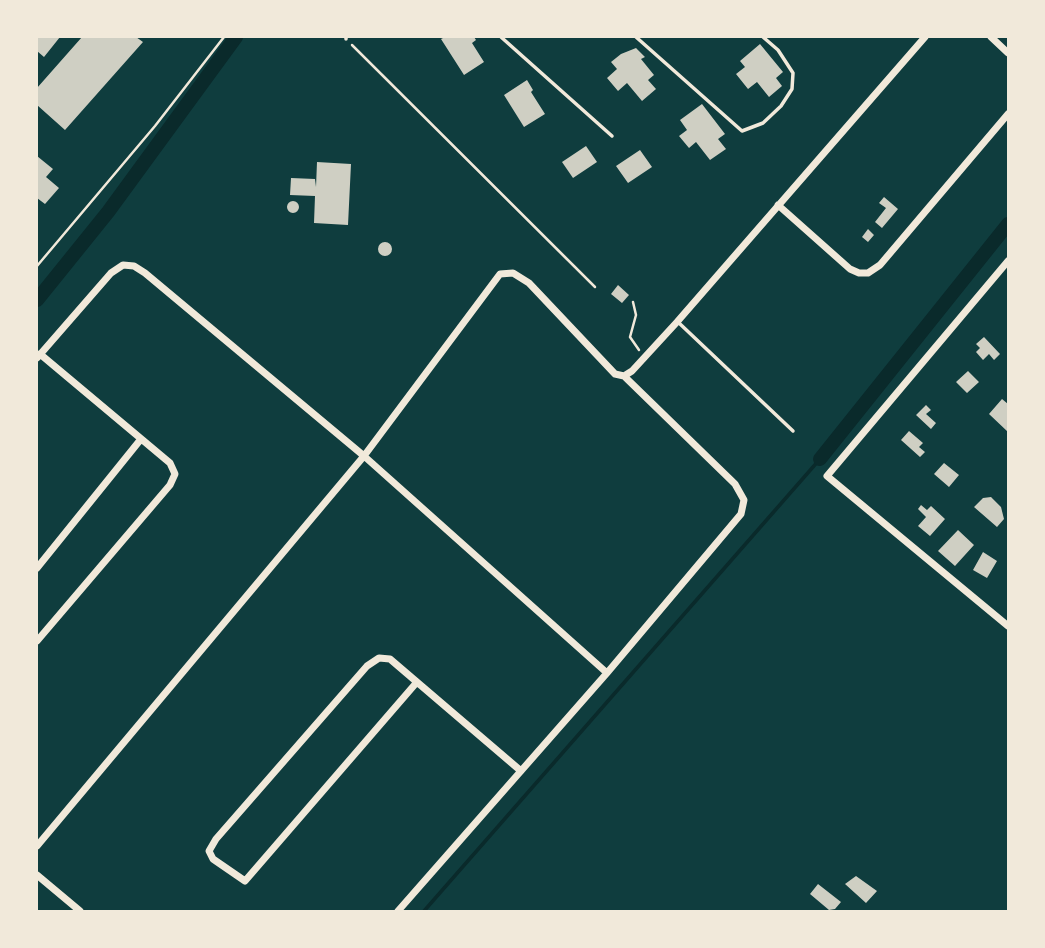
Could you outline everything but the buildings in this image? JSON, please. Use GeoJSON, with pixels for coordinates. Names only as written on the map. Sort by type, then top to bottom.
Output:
{"type":"FeatureCollection","features":[{"type":"Feature","properties":{"kind":"street"},"geometry":{"type":"LineString","coordinates":[[624,376],[645,358],[925,37]]}},
{"type":"Feature","properties":{"kind":"street"},"geometry":{"type":"LineString","coordinates":[[991,37],[1008,53]]}},
{"type":"Feature","properties":{"kind":"street"},"geometry":{"type":"LineString","coordinates":[[778,205],[850,269],[869,274],[880,265],[1008,114]]}},
{"type":"Feature","properties":{"kind":"street"},"geometry":{"type":"LineString","coordinates":[[1008,261],[829,477],[1008,626]]}},
{"type":"Feature","properties":{"kind":"street"},"geometry":{"type":"LineString","coordinates":[[37,641],[170,485],[175,474],[170,463],[39,356],[111,273],[123,265],[134,266],[145,272],[364,456],[607,673]]}},
{"type":"Feature","properties":{"kind":"street"},"geometry":{"type":"LineString","coordinates":[[37,846],[364,456],[500,274],[513,273],[529,283],[615,374],[624,376],[735,484],[744,500],[741,514],[607,673],[398,911]]}},
{"type":"Feature","properties":{"kind":"street"},"geometry":{"type":"LineString","coordinates":[[37,568],[141,439]]}},
{"type":"Feature","properties":{"kind":"street"},"geometry":{"type":"LineString","coordinates":[[417,682],[246,881],[214,859],[209,850],[216,839],[367,666],[379,658],[390,659],[417,682],[521,771]]}},
{"type":"Feature","properties":{"kind":"street"},"geometry":{"type":"LineString","coordinates":[[37,875],[80,911]]}},
{"type":"Feature","properties":{"kind":"lane"},"geometry":{"type":"LineString","coordinates":[[500,37],[612,136]]}},
{"type":"Feature","properties":{"kind":"lane"},"geometry":{"type":"LineString","coordinates":[[636,37],[742,131],[763,123],[781,106],[792,89],[793,73],[778,50],[763,37]]}},
{"type":"Feature","properties":{"kind":"lane"},"geometry":{"type":"LineString","coordinates":[[677,321],[793,431]]}},
{"type":"Feature","properties":{"kind":"path"},"geometry":{"type":"LineString","coordinates":[[37,266],[155,126],[224,37]]}},
{"type":"Feature","properties":{"kind":"path"},"geometry":{"type":"LineString","coordinates":[[346,38],[595,288]]}},
{"type":"Feature","properties":{"kind":"path"},"geometry":{"type":"LineString","coordinates":[[632,302],[636,315],[630,337],[645,358]]}},
{"type":"Feature","properties":{"kind":"waterway"},"geometry":{"type":"LineString","coordinates":[[37,300],[108,212],[236,37]]}},
{"type":"Feature","properties":{"kind":"waterway"},"geometry":{"type":"LineString","coordinates":[[820,459],[1008,224]]}},
{"type":"Feature","properties":{"kind":"waterway"},"geometry":{"type":"LineString","coordinates":[[424,911],[820,459]]}}]}
